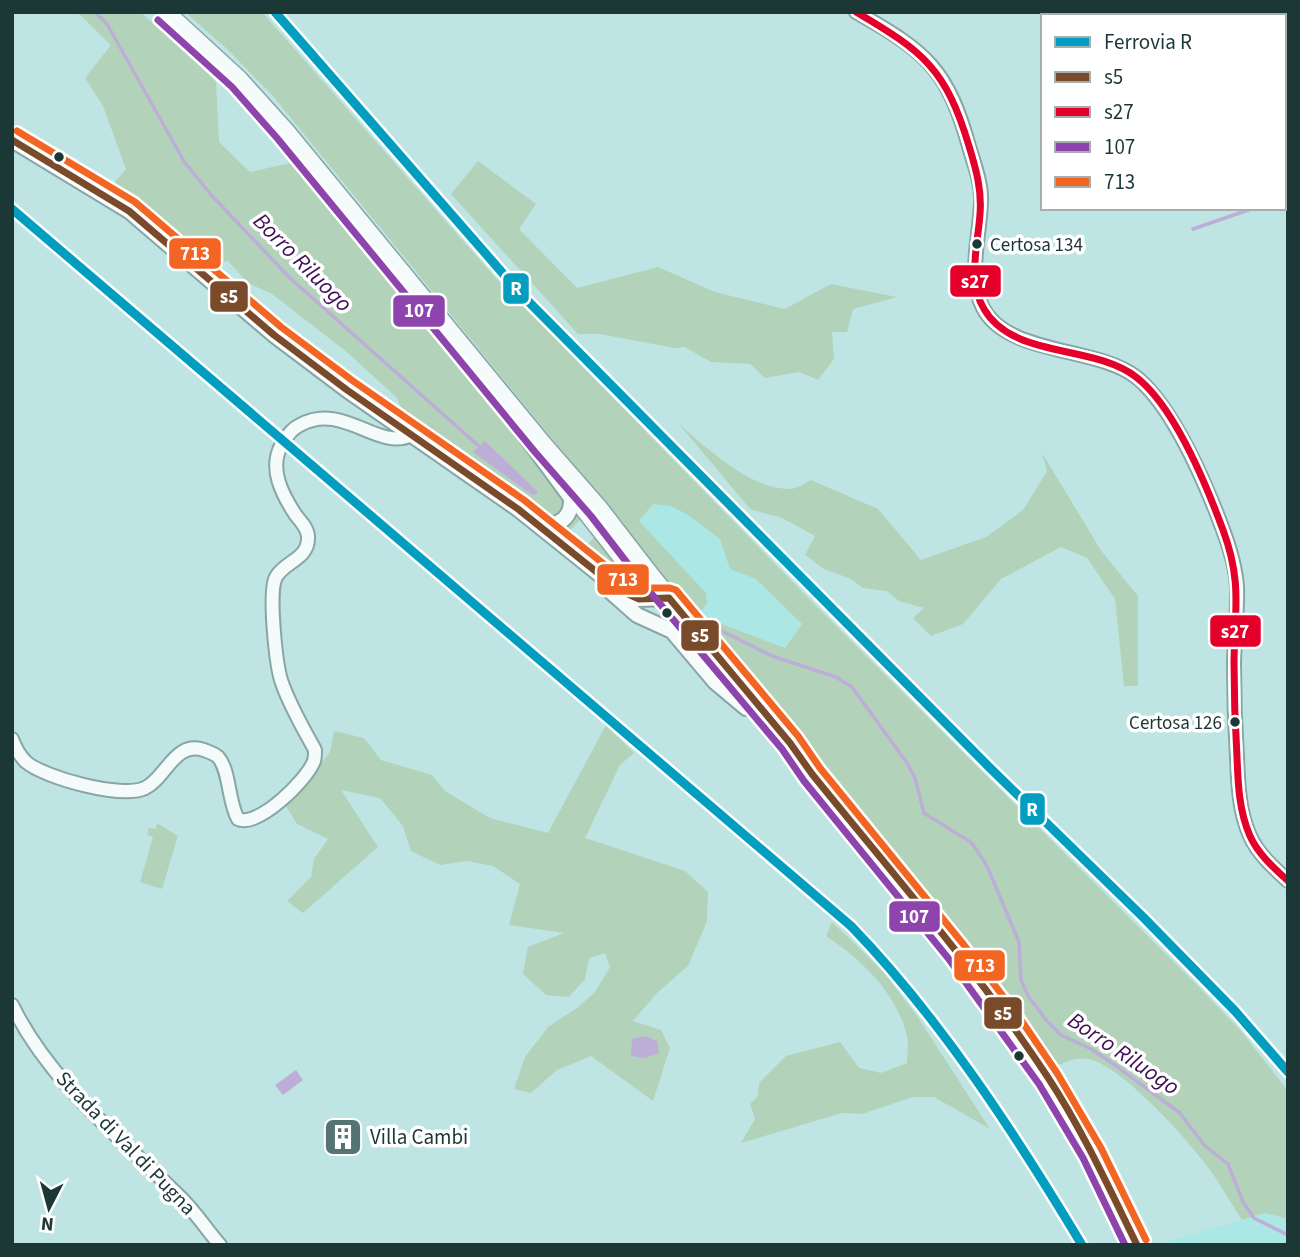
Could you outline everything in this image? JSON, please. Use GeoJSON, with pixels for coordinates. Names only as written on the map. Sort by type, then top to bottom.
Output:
{"type":"FeatureCollection","features":[{"type":"Feature","properties":{"kind":"main road"},"geometry":{"type":"LineString","coordinates":[[165,12],[221,62],[266,109],[543,445],[581,506],[790,743],[956,952],[1048,1078],[1085,1142],[1137,1244]]}},
{"type":"Feature","properties":{"kind":"main road"},"geometry":{"type":"LineString","coordinates":[[663,602],[746,708],[812,774]]}},
{"type":"Feature","properties":{"kind":"street"},"geometry":{"type":"LineString","coordinates":[[856,12],[898,36],[925,56],[941,76],[959,115],[981,192],[975,276],[978,294],[986,312],[998,324],[1022,338],[1108,363],[1134,375],[1157,399],[1180,438],[1217,514],[1230,549],[1236,578],[1236,741],[1243,815],[1256,847],[1288,881]]}},
{"type":"Feature","properties":{"kind":"street"},"geometry":{"type":"LineString","coordinates":[[12,140],[121,206],[274,335],[542,526],[623,593],[636,599],[663,602],[655,617],[645,619]]}},
{"type":"Feature","properties":{"kind":"street"},"geometry":{"type":"LineString","coordinates":[[506,400],[516,425],[570,498],[569,512],[564,520],[554,525],[542,526]]}},
{"type":"Feature","properties":{"kind":"street"},"geometry":{"type":"LineString","coordinates":[[12,739],[26,761],[41,771],[84,785],[131,791],[144,789],[187,749],[200,748],[218,756],[238,819],[247,821],[259,817],[282,800],[314,762],[315,750],[280,679],[272,602],[274,582],[279,572],[294,563],[305,551],[308,539],[307,530],[289,504],[277,478],[279,449],[295,428],[317,419],[349,422],[393,439],[412,435]]}},
{"type":"Feature","properties":{"kind":"street"},"geometry":{"type":"LineString","coordinates":[[566,546],[632,611],[672,631],[715,682],[746,708]]}},
{"type":"Feature","properties":{"kind":"street","name":"Strada di Val di Pugna"},"geometry":{"type":"LineString","coordinates":[[12,1005],[33,1040],[98,1119],[184,1201],[220,1245]]}},
{"type":"Feature","properties":{"kind":"shaded area"},"geometry":{"type":"Polygon","coordinates":[[[485,441],[537,491],[537,494],[532,495],[473,452],[485,441]]]}},
{"type":"Feature","properties":{"kind":"shaded area"},"geometry":{"type":"Polygon","coordinates":[[[653,504],[671,506],[720,539],[731,569],[756,579],[802,624],[785,648],[718,622],[709,631],[693,612],[702,610],[707,603],[638,521],[653,504]]]}},
{"type":"Feature","properties":{"kind":"shaded area"},"geometry":{"type":"Polygon","coordinates":[[[646,1036],[657,1041],[659,1053],[645,1058],[631,1056],[632,1039],[646,1036]]]}},
{"type":"Feature","properties":{"kind":"shaded area"},"geometry":{"type":"Polygon","coordinates":[[[296,1070],[303,1080],[283,1095],[275,1085],[296,1070]]]}},
{"type":"Feature","properties":{"kind":"shaded area"},"geometry":{"type":"Polygon","coordinates":[[[1265,1213],[1288,1219],[1288,1245],[1156,1245],[1265,1213]]]}},
{"type":"Feature","properties":{"kind":"green space"},"geometry":{"type":"Polygon","coordinates":[[[77,12],[140,12],[199,63],[216,82],[219,142],[250,172],[300,161],[500,403],[557,488],[564,501],[561,513],[551,515],[530,508],[407,425],[397,398],[348,353],[272,294],[248,283],[227,260],[213,271],[114,183],[126,169],[103,106],[85,78],[111,45],[77,12]]]}},
{"type":"Feature","properties":{"kind":"green space"},"geometry":{"type":"Polygon","coordinates":[[[185,12],[262,12],[494,276],[821,611],[1241,1031],[1288,1091],[1288,1219],[1265,1213],[1242,1220],[1213,1174],[1174,1126],[1137,1090],[1102,1064],[1079,1059],[1052,1068],[971,953],[965,937],[817,754],[812,756],[709,631],[717,622],[785,648],[802,624],[756,579],[730,569],[720,539],[671,506],[653,504],[639,521],[706,593],[707,603],[702,610],[693,612],[273,96],[227,49],[185,12]]]}},
{"type":"Feature","properties":{"kind":"green space"},"geometry":{"type":"Polygon","coordinates":[[[478,161],[536,204],[519,229],[577,288],[658,267],[715,292],[785,309],[831,284],[897,297],[853,309],[847,332],[832,332],[834,359],[818,380],[799,372],[765,378],[750,364],[711,362],[685,347],[674,348],[600,334],[578,334],[451,194],[478,161]]]}},
{"type":"Feature","properties":{"kind":"green space"},"geometry":{"type":"Polygon","coordinates":[[[679,424],[731,466],[761,483],[791,489],[811,480],[878,509],[921,560],[986,537],[1023,510],[1047,471],[1042,453],[1102,552],[1138,596],[1138,686],[1124,686],[1115,599],[1087,558],[1061,547],[1001,579],[963,624],[931,636],[913,618],[924,608],[899,601],[887,591],[863,588],[851,579],[824,569],[805,555],[815,536],[782,518],[750,509],[679,424]]]}},
{"type":"Feature","properties":{"kind":"green space"},"geometry":{"type":"Polygon","coordinates":[[[579,509],[646,593],[635,592],[587,545],[594,537],[580,520],[565,536],[558,529],[572,519],[579,509]]]}},
{"type":"Feature","properties":{"kind":"green space"},"geometry":{"type":"Polygon","coordinates":[[[606,725],[634,753],[620,765],[585,838],[685,871],[708,892],[707,921],[688,966],[657,993],[633,1021],[661,1030],[670,1048],[653,1101],[591,1056],[557,1070],[531,1093],[514,1089],[525,1057],[548,1027],[595,992],[610,967],[605,953],[589,958],[585,979],[569,997],[546,995],[523,974],[528,947],[564,933],[509,925],[520,884],[493,866],[467,861],[440,865],[411,851],[403,826],[380,798],[341,790],[378,847],[303,913],[287,901],[311,877],[314,859],[328,839],[297,824],[286,806],[330,752],[334,731],[364,738],[381,760],[432,775],[445,791],[490,818],[548,833],[606,725]]]}},
{"type":"Feature","properties":{"kind":"green space"},"geometry":{"type":"Polygon","coordinates":[[[157,823],[178,836],[162,889],[140,882],[153,837],[147,835],[149,828],[156,829],[157,823]]]}},
{"type":"Feature","properties":{"kind":"green space"},"geometry":{"type":"Polygon","coordinates":[[[832,922],[883,971],[917,1016],[990,1129],[934,1097],[913,1097],[862,1114],[842,1113],[741,1143],[755,1119],[750,1104],[758,1096],[759,1083],[786,1056],[840,1042],[859,1068],[881,1073],[907,1063],[907,1036],[895,1005],[865,967],[826,936],[832,922]]]}},
{"type":"Feature","properties":{"kind":"waterway","name":"Borro Riluogo"},"geometry":{"type":"LineString","coordinates":[[95,12],[107,24],[185,163],[213,197],[290,278],[481,448]]}},
{"type":"Feature","properties":{"kind":"waterway"},"geometry":{"type":"LineString","coordinates":[[1193,229],[1248,210]]}},
{"type":"Feature","properties":{"kind":"waterway","name":"Borro Riluogo"},"geometry":{"type":"LineString","coordinates":[[720,630],[772,656],[836,677],[852,687],[907,763],[915,778],[924,813],[972,843],[987,866],[1019,942],[1021,980],[1028,996],[1047,1021],[1061,1035],[1091,1049],[1180,1113],[1204,1145],[1228,1164],[1243,1202],[1254,1218],[1288,1235]]}},
{"type":"Feature","properties":{"kind":"rail line","name":"R"},"geometry":{"type":"LineString","coordinates":[[275,12],[520,293],[989,767],[1143,917],[1235,1011],[1288,1072]]}},
{"type":"Feature","properties":{"kind":"rail line","name":"R"},"geometry":{"type":"LineString","coordinates":[[12,209],[851,926],[946,1038],[1031,1162],[1082,1245]]}},
{"type":"Feature","properties":{"kind":"transit line","name":"s27"},"geometry":{"type":"LineString","coordinates":[[856,12],[916,52],[941,80],[951,98],[969,146],[979,188],[980,214],[975,275],[976,287],[984,309],[997,325],[1014,336],[1034,344],[1099,359],[1136,377],[1164,407],[1188,448],[1216,511],[1233,565],[1236,595],[1235,721],[1243,817],[1257,849],[1288,881]]}},
{"type":"Feature","properties":{"kind":"transit line","name":"107"},"geometry":{"type":"LineString","coordinates":[[158,20],[232,87],[277,138],[782,749],[804,781],[948,958],[1039,1084],[1083,1158],[1125,1245]]}},
{"type":"Feature","properties":{"kind":"transit line","name":"713"},"geometry":{"type":"LineString","coordinates":[[17,131],[135,202],[281,327],[353,381],[524,500],[625,581],[641,588],[676,590],[798,736],[820,768],[1019,1017],[1057,1073],[1101,1148],[1146,1240]]}},
{"type":"Feature","properties":{"kind":"transit line","name":"s5"},"geometry":{"type":"LineString","coordinates":[[12,140],[129,211],[274,335],[347,390],[518,509],[619,590],[639,599],[669,598],[790,743],[992,998],[1047,1076],[1072,1117],[1137,1245]]}},
{"type":"Feature","properties":{"kind":"place","name":"Certosa 134"},"geometry":{"type":"Point","coordinates":[977,244]}},
{"type":"Feature","properties":{"kind":"place","name":"Certosa 126"},"geometry":{"type":"Point","coordinates":[1235,722]}},
{"type":"Feature","properties":{"kind":"place","name":"Villa Cambi"},"geometry":{"type":"Point","coordinates":[343,1137]}}]}
